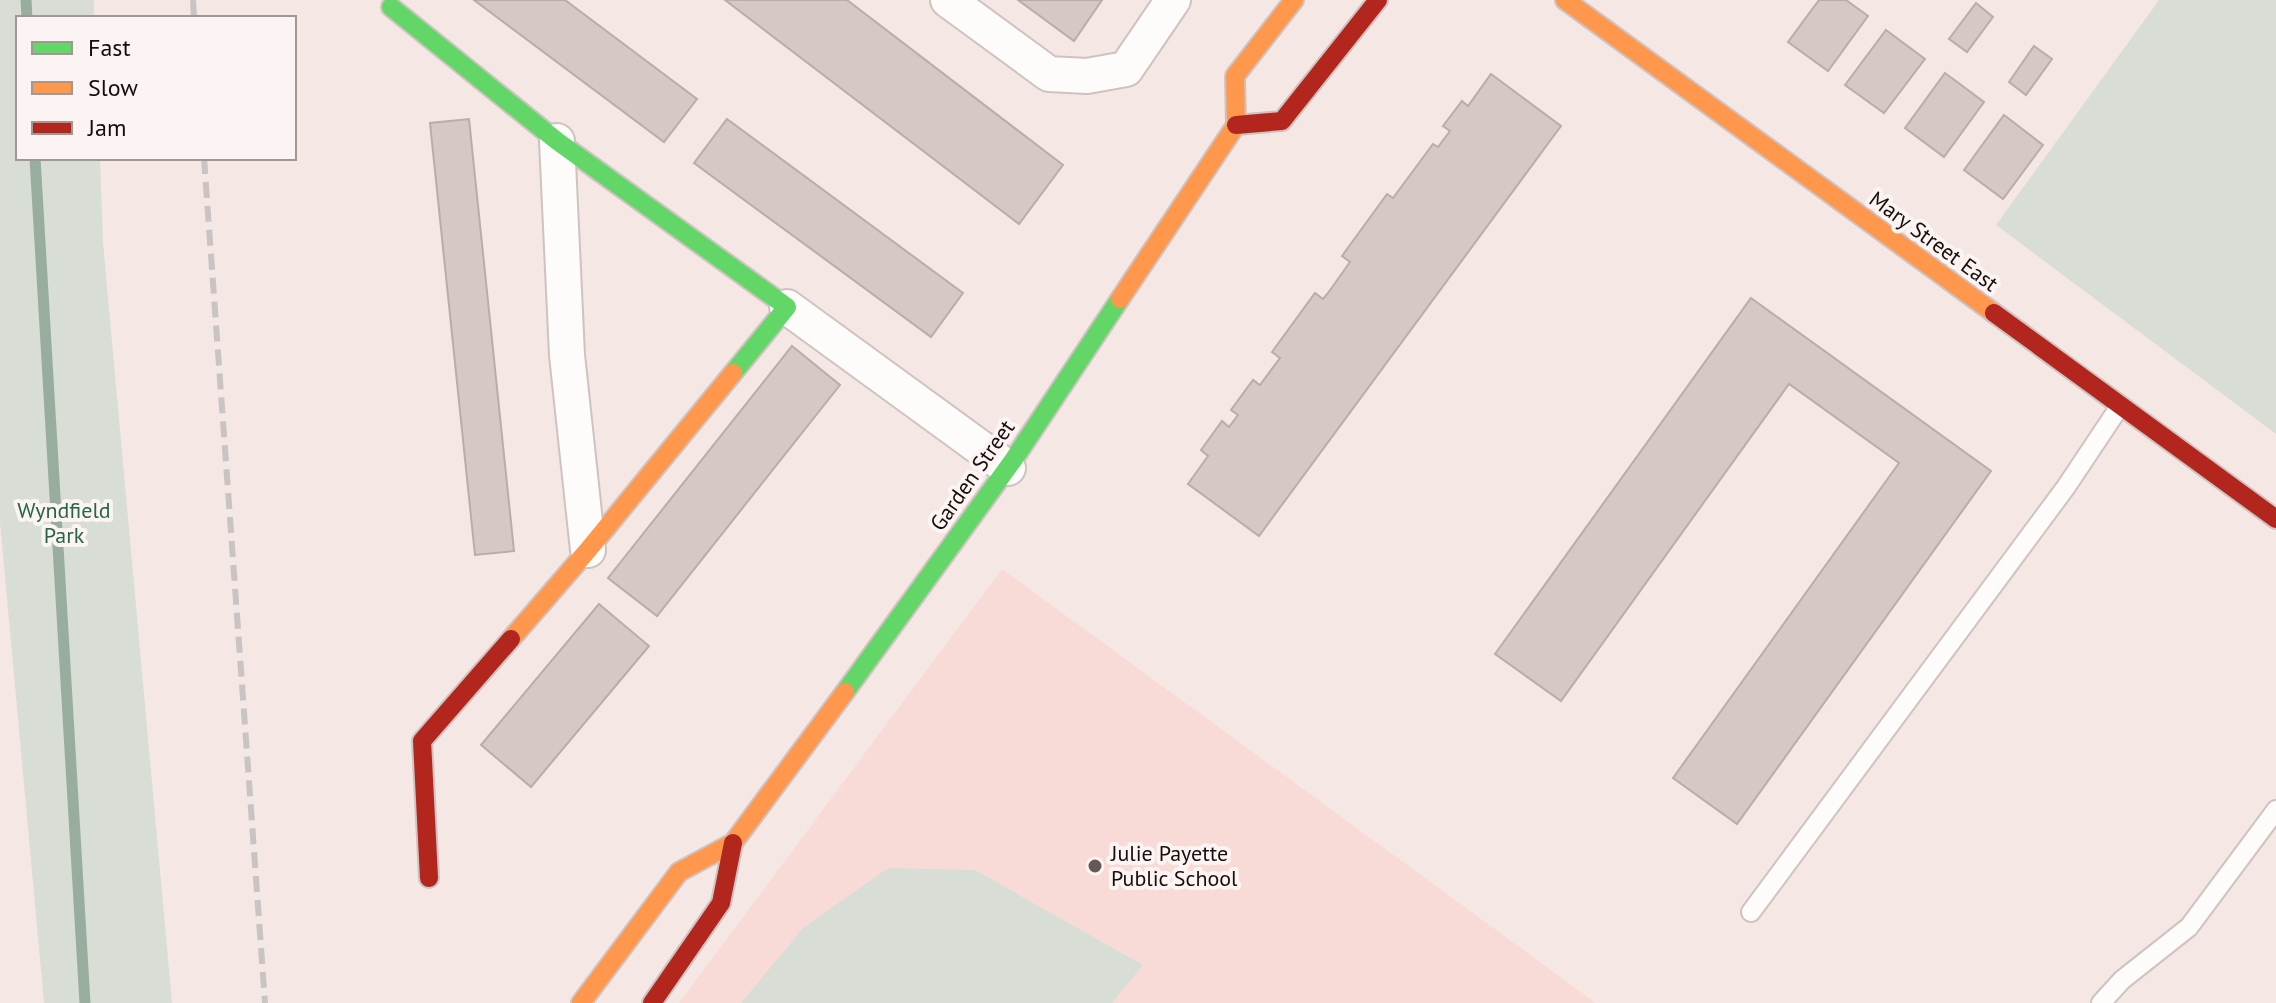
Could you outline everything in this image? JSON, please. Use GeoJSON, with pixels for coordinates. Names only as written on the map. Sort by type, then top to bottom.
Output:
{"type":"FeatureCollection","features":[{"type":"Feature","properties":{"kind":"street"},"geometry":{"type":"LineString","coordinates":[[948,0],[1049,74],[1087,76],[1126,69],[1173,0]]}},
{"type":"Feature","properties":{"kind":"street"},"geometry":{"type":"LineString","coordinates":[[1294,0],[1235,76],[1236,125],[1282,121],[1378,0]]}},
{"type":"Feature","properties":{"kind":"street","name":"Mary Street East"},"geometry":{"type":"LineString","coordinates":[[1565,0],[2276,519]]}},
{"type":"Feature","properties":{"kind":"street"},"geometry":{"type":"LineString","coordinates":[[391,7],[557,141],[1008,468]]}},
{"type":"Feature","properties":{"kind":"street","name":"Garden Street"},"geometry":{"type":"LineString","coordinates":[[652,1003],[721,903],[733,843],[1008,468],[1236,125]]}},
{"type":"Feature","properties":{"kind":"street"},"geometry":{"type":"LineString","coordinates":[[557,141],[567,355],[588,550]]}},
{"type":"Feature","properties":{"kind":"street"},"geometry":{"type":"LineString","coordinates":[[429,878],[422,741],[588,550],[787,307]]}},
{"type":"Feature","properties":{"kind":"street","name":"Garden Street"},"geometry":{"type":"LineString","coordinates":[[581,1003],[679,872],[733,843]]}},
{"type":"Feature","properties":{"kind":"street"},"geometry":{"type":"LineString","coordinates":[[593,1003],[598,981]]}},
{"type":"Feature","properties":{"kind":"lane"},"geometry":{"type":"LineString","coordinates":[[1751,912],[2066,487],[2120,406]]}},
{"type":"Feature","properties":{"kind":"lane"},"geometry":{"type":"LineString","coordinates":[[2101,1003],[2122,980],[2189,927],[2276,810]]}},
{"type":"Feature","properties":{"kind":"shaded area","name":"Julie Payette Public School"},"geometry":{"type":"Polygon","coordinates":[[[1002,569],[1596,1003],[679,1003],[1002,569]]]}},
{"type":"Feature","properties":{"kind":"green space","name":"Wyndfield Park"},"geometry":{"type":"Polygon","coordinates":[[[0,0],[94,0],[94,16],[16,16],[16,160],[100,160],[103,242],[172,1003],[44,1003],[0,522],[0,0]]]}},
{"type":"Feature","properties":{"kind":"green space"},"geometry":{"type":"Polygon","coordinates":[[[2159,0],[2276,0],[2276,434],[1996,225],[2159,0]]]}},
{"type":"Feature","properties":{"kind":"green space"},"geometry":{"type":"Polygon","coordinates":[[[888,868],[975,870],[1143,965],[1112,1003],[741,1003],[803,928],[888,868]]]}},
{"type":"Feature","properties":{"kind":"building"},"geometry":{"type":"Polygon","coordinates":[[[474,0],[565,0],[697,99],[664,142],[474,0]]]}},
{"type":"Feature","properties":{"kind":"building"},"geometry":{"type":"Polygon","coordinates":[[[725,0],[847,0],[1063,165],[1019,224],[725,0]]]}},
{"type":"Feature","properties":{"kind":"building"},"geometry":{"type":"Polygon","coordinates":[[[1018,0],[1102,0],[1074,41],[1018,0]]]}},
{"type":"Feature","properties":{"kind":"building"},"geometry":{"type":"Polygon","coordinates":[[[1819,0],[1846,0],[1868,16],[1828,71],[1788,42],[1819,0]]]}},
{"type":"Feature","properties":{"kind":"building"},"geometry":{"type":"Polygon","coordinates":[[[1976,3],[1993,17],[1967,52],[1949,39],[1976,3]]]}},
{"type":"Feature","properties":{"kind":"building"},"geometry":{"type":"Polygon","coordinates":[[[1886,30],[1925,59],[1884,113],[1845,85],[1886,30]]]}},
{"type":"Feature","properties":{"kind":"building"},"geometry":{"type":"Polygon","coordinates":[[[2034,46],[2052,59],[2026,95],[2009,82],[2034,46]]]}},
{"type":"Feature","properties":{"kind":"building"},"geometry":{"type":"Polygon","coordinates":[[[1945,73],[1984,102],[1944,157],[1905,128],[1945,73]]]}},
{"type":"Feature","properties":{"kind":"building"},"geometry":{"type":"Polygon","coordinates":[[[1491,74],[1561,126],[1259,536],[1188,484],[1208,456],[1201,450],[1222,421],[1229,427],[1238,415],[1231,410],[1253,380],[1260,385],[1280,358],[1272,352],[1315,293],[1323,299],[1328,293],[1350,262],[1342,256],[1387,194],[1393,198],[1433,144],[1438,147],[1450,131],[1443,126],[1462,101],[1468,106],[1491,74]]]}},
{"type":"Feature","properties":{"kind":"building"},"geometry":{"type":"Polygon","coordinates":[[[2004,115],[2043,145],[2003,199],[1964,170],[2004,115]]]}},
{"type":"Feature","properties":{"kind":"building"},"geometry":{"type":"Polygon","coordinates":[[[469,119],[514,551],[475,555],[430,123],[469,119]]]}},
{"type":"Feature","properties":{"kind":"building"},"geometry":{"type":"Polygon","coordinates":[[[727,119],[963,293],[931,337],[694,163],[727,119]]]}},
{"type":"Feature","properties":{"kind":"building"},"geometry":{"type":"Polygon","coordinates":[[[1751,298],[1991,471],[1737,824],[1673,778],[1899,463],[1789,384],[1561,701],[1495,654],[1751,298]]]}},
{"type":"Feature","properties":{"kind":"building"},"geometry":{"type":"Polygon","coordinates":[[[792,346],[840,385],[657,616],[608,578],[792,346]]]}},
{"type":"Feature","properties":{"kind":"building"},"geometry":{"type":"Polygon","coordinates":[[[599,604],[649,646],[531,787],[481,745],[599,604]]]}},
{"type":"Feature","properties":{"kind":"waterway"},"geometry":{"type":"LineString","coordinates":[[26,0],[27,16]]}},
{"type":"Feature","properties":{"kind":"waterway"},"geometry":{"type":"LineString","coordinates":[[35,160],[85,1003]]}},
{"type":"Feature","properties":{"kind":"railway"},"geometry":{"type":"LineString","coordinates":[[193,0],[194,16]]}},
{"type":"Feature","properties":{"kind":"railway"},"geometry":{"type":"LineString","coordinates":[[204,160],[265,1003]]}},
{"type":"Feature","properties":{"kind":"traffic: fast"},"geometry":{"type":"LineString","coordinates":[[391,7],[557,141],[787,307],[733,373]]}},
{"type":"Feature","properties":{"kind":"traffic: fast"},"geometry":{"type":"LineString","coordinates":[[845,692],[1014,459],[1120,299]]}},
{"type":"Feature","properties":{"kind":"traffic: slow"},"geometry":{"type":"LineString","coordinates":[[1120,299],[1236,125],[1235,76],[1294,0]]}},
{"type":"Feature","properties":{"kind":"traffic: slow"},"geometry":{"type":"LineString","coordinates":[[1565,0],[1994,313]]}},
{"type":"Feature","properties":{"kind":"traffic: slow"},"geometry":{"type":"LineString","coordinates":[[511,639],[733,373]]}},
{"type":"Feature","properties":{"kind":"traffic: slow"},"geometry":{"type":"LineString","coordinates":[[581,1003],[679,872],[733,843],[845,692]]}},
{"type":"Feature","properties":{"kind":"traffic: jam"},"geometry":{"type":"LineString","coordinates":[[1236,125],[1282,121],[1378,0]]}},
{"type":"Feature","properties":{"kind":"traffic: jam"},"geometry":{"type":"LineString","coordinates":[[1994,313],[2276,519]]}},
{"type":"Feature","properties":{"kind":"traffic: jam"},"geometry":{"type":"LineString","coordinates":[[429,878],[422,741],[511,639]]}},
{"type":"Feature","properties":{"kind":"traffic: jam"},"geometry":{"type":"LineString","coordinates":[[652,1003],[721,903],[733,843]]}},
{"type":"Feature","properties":{"kind":"place","name":"Julie Payette Public School"},"geometry":{"type":"Point","coordinates":[1095,866]}}]}
